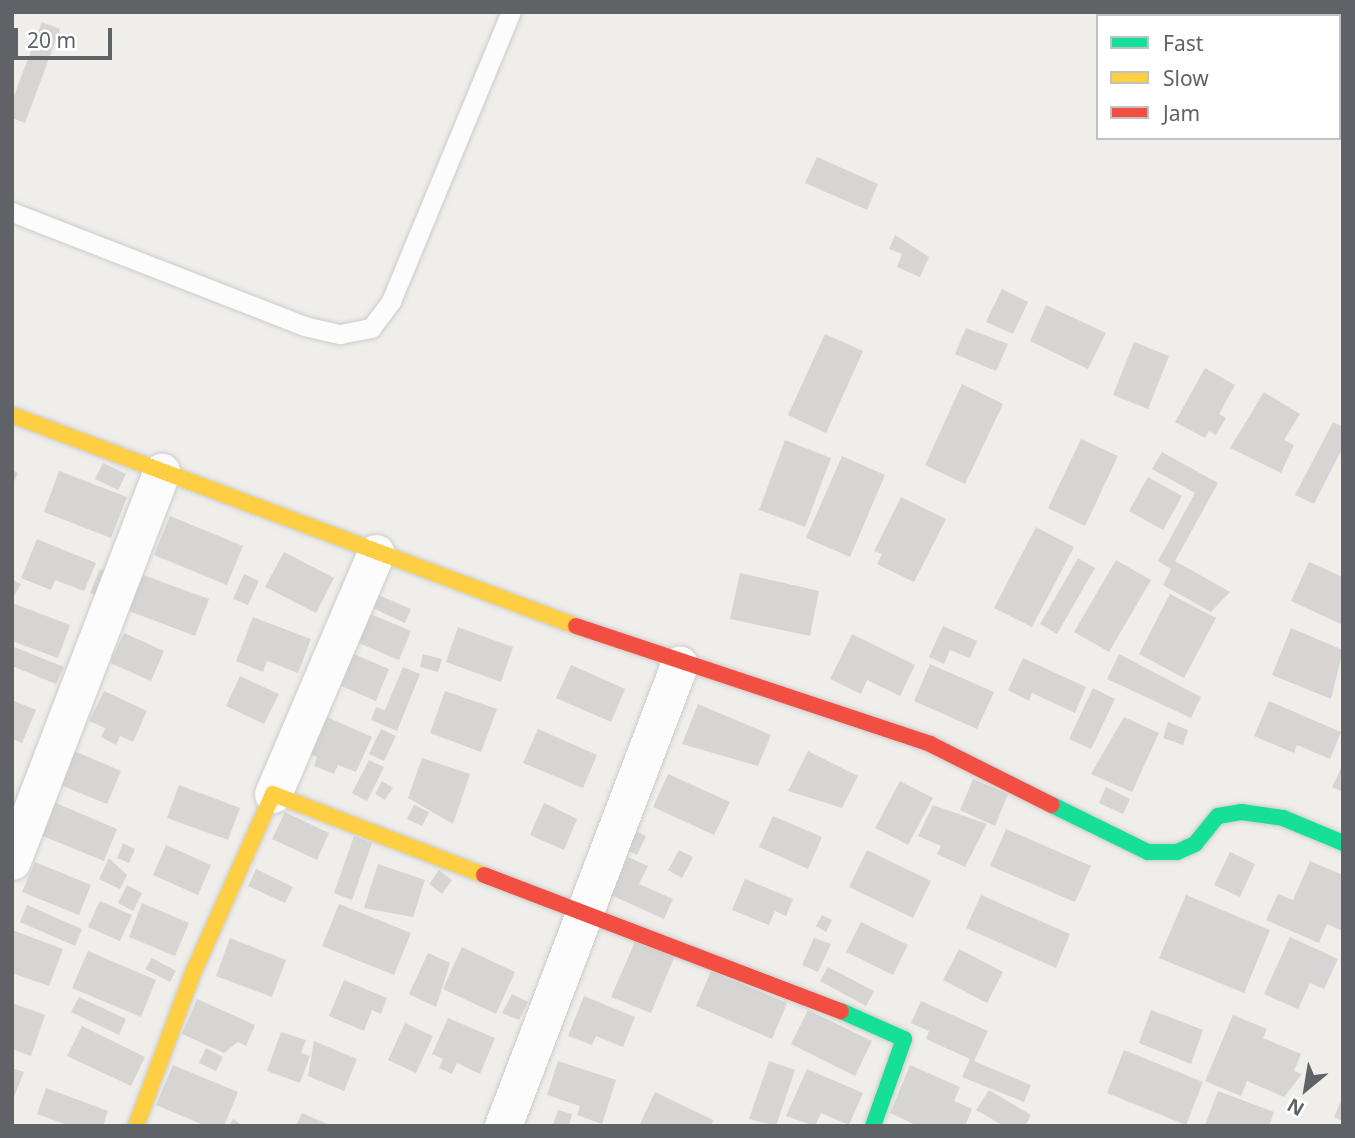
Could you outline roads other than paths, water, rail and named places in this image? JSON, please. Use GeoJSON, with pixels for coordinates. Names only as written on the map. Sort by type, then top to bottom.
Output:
{"type":"FeatureCollection","features":[{"type":"Feature","properties":{"kind":"street"},"geometry":{"type":"LineString","coordinates":[[12,415],[679,664],[930,744],[1148,852],[1177,852],[1195,844],[1218,816],[1241,812],[1283,818],[1343,844]]}},
{"type":"Feature","properties":{"kind":"street"},"geometry":{"type":"LineString","coordinates":[[12,861],[161,472]]}},
{"type":"Feature","properties":{"kind":"street"},"geometry":{"type":"LineString","coordinates":[[136,1126],[193,973],[376,553]]}},
{"type":"Feature","properties":{"kind":"street"},"geometry":{"type":"LineString","coordinates":[[503,1126],[679,664]]}},
{"type":"Feature","properties":{"kind":"street"},"geometry":{"type":"LineString","coordinates":[[273,794],[587,911],[904,1039],[873,1126]]}},
{"type":"Feature","properties":{"kind":"lane"},"geometry":{"type":"LineString","coordinates":[[12,212],[304,326],[340,334],[371,328],[391,301],[511,12]]}}]}
